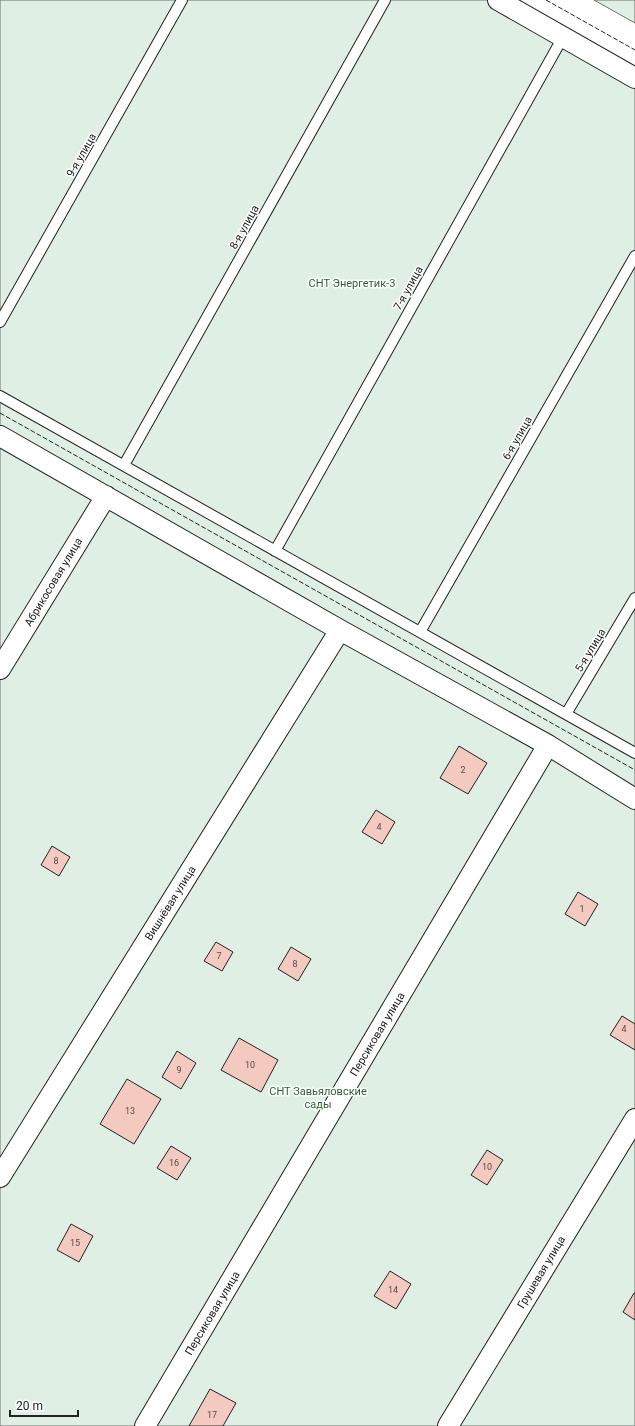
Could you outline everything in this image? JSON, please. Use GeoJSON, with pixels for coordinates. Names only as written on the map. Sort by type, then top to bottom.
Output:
{"type":"FeatureCollection","features":[{"type":"Feature","properties":{"kind":"street"},"geometry":{"type":"LineString","coordinates":[[498,0],[635,78]]}},
{"type":"Feature","properties":{"kind":"street"},"geometry":{"type":"LineString","coordinates":[[0,436],[340,630],[548,745],[635,799]]}},
{"type":"Feature","properties":{"kind":"street","name":"Абрикосовая улица"},"geometry":{"type":"LineString","coordinates":[[0,669],[106,496]]}},
{"type":"Feature","properties":{"kind":"street","name":"Вишнёвая улица"},"geometry":{"type":"LineString","coordinates":[[0,1177],[340,630]]}},
{"type":"Feature","properties":{"kind":"street","name":"Персиковая улица"},"geometry":{"type":"LineString","coordinates":[[145,1426],[548,745]]}},
{"type":"Feature","properties":{"kind":"street","name":"Грушевая улица"},"geometry":{"type":"LineString","coordinates":[[448,1426],[635,1119]]}},
{"type":"Feature","properties":{"kind":"lane","name":"9-я улица"},"geometry":{"type":"LineString","coordinates":[[0,322],[182,0]]}},
{"type":"Feature","properties":{"kind":"lane","name":"8-я улица"},"geometry":{"type":"LineString","coordinates":[[124,466],[385,0]]}},
{"type":"Feature","properties":{"kind":"lane","name":"7-я улица"},"geometry":{"type":"LineString","coordinates":[[275,551],[563,37]]}},
{"type":"Feature","properties":{"kind":"lane","name":"6-я улица"},"geometry":{"type":"LineString","coordinates":[[420,632],[635,256]]}},
{"type":"Feature","properties":{"kind":"lane"},"geometry":{"type":"LineString","coordinates":[[0,396],[635,753]]}},
{"type":"Feature","properties":{"kind":"lane","name":"5-я улица"},"geometry":{"type":"LineString","coordinates":[[566,714],[635,598]]}},
{"type":"Feature","properties":{"kind":"green space"},"geometry":{"type":"Polygon","coordinates":[[[0,0],[517,0],[635,67],[635,1426],[0,1426],[0,0]]]}},
{"type":"Feature","properties":{"kind":"green space"},"geometry":{"type":"Polygon","coordinates":[[[594,0],[635,0],[635,23],[594,0]]]}},
{"type":"Feature","properties":{"kind":"building"},"geometry":{"type":"Polygon","coordinates":[[[459,746],[487,763],[468,794],[440,778],[459,746]]]}},
{"type":"Feature","properties":{"kind":"building"},"geometry":{"type":"Polygon","coordinates":[[[376,810],[395,822],[382,844],[362,832],[376,810]]]}},
{"type":"Feature","properties":{"kind":"building"},"geometry":{"type":"Polygon","coordinates":[[[52,846],[70,857],[59,876],[41,865],[52,846]]]}},
{"type":"Feature","properties":{"kind":"building"},"geometry":{"type":"Polygon","coordinates":[[[578,892],[598,904],[585,926],[565,914],[578,892]]]}},
{"type":"Feature","properties":{"kind":"building"},"geometry":{"type":"Polygon","coordinates":[[[216,942],[233,952],[222,971],[204,961],[216,942]]]}},
{"type":"Feature","properties":{"kind":"building"},"geometry":{"type":"Polygon","coordinates":[[[291,947],[311,959],[298,981],[278,969],[291,947]]]}},
{"type":"Feature","properties":{"kind":"building"},"geometry":{"type":"Polygon","coordinates":[[[622,1016],[635,1024],[635,1050],[610,1035],[622,1016]]]}},
{"type":"Feature","properties":{"kind":"building"},"geometry":{"type":"Polygon","coordinates":[[[239,1038],[278,1060],[261,1092],[221,1070],[239,1038]]]}},
{"type":"Feature","properties":{"kind":"building"},"geometry":{"type":"Polygon","coordinates":[[[177,1051],[196,1063],[181,1089],[162,1077],[177,1051]]]}},
{"type":"Feature","properties":{"kind":"building"},"geometry":{"type":"Polygon","coordinates":[[[127,1079],[161,1099],[134,1144],[100,1124],[127,1079]]]}},
{"type":"Feature","properties":{"kind":"building"},"geometry":{"type":"Polygon","coordinates":[[[171,1146],[191,1158],[177,1180],[157,1168],[171,1146]]]}},
{"type":"Feature","properties":{"kind":"building"},"geometry":{"type":"Polygon","coordinates":[[[487,1150],[503,1160],[487,1185],[471,1175],[487,1150]]]}},
{"type":"Feature","properties":{"kind":"building"},"geometry":{"type":"Polygon","coordinates":[[[71,1224],[93,1236],[79,1262],[57,1250],[71,1224]]]}},
{"type":"Feature","properties":{"kind":"building"},"geometry":{"type":"Polygon","coordinates":[[[390,1271],[411,1284],[396,1309],[374,1296],[390,1271]]]}},
{"type":"Feature","properties":{"kind":"building"},"geometry":{"type":"Polygon","coordinates":[[[635,1293],[635,1320],[623,1312],[635,1293]]]}},
{"type":"Feature","properties":{"kind":"building"},"geometry":{"type":"Polygon","coordinates":[[[210,1389],[236,1403],[223,1426],[189,1426],[210,1389]]]}},
{"type":"Feature","properties":{"kind":"fence"},"geometry":{"type":"LineString","coordinates":[[546,0],[635,50]]}},
{"type":"Feature","properties":{"kind":"fence"},"geometry":{"type":"LineString","coordinates":[[0,413],[635,770]]}},
{"type":"Feature","properties":{"kind":"park label","name":"СНТ Энергетик-3"},"geometry":{"type":"Point","coordinates":[352,283]}},
{"type":"Feature","properties":{"kind":"park label","name":"СНТ Завьяловские сады"},"geometry":{"type":"Point","coordinates":[318,1097]}}]}
